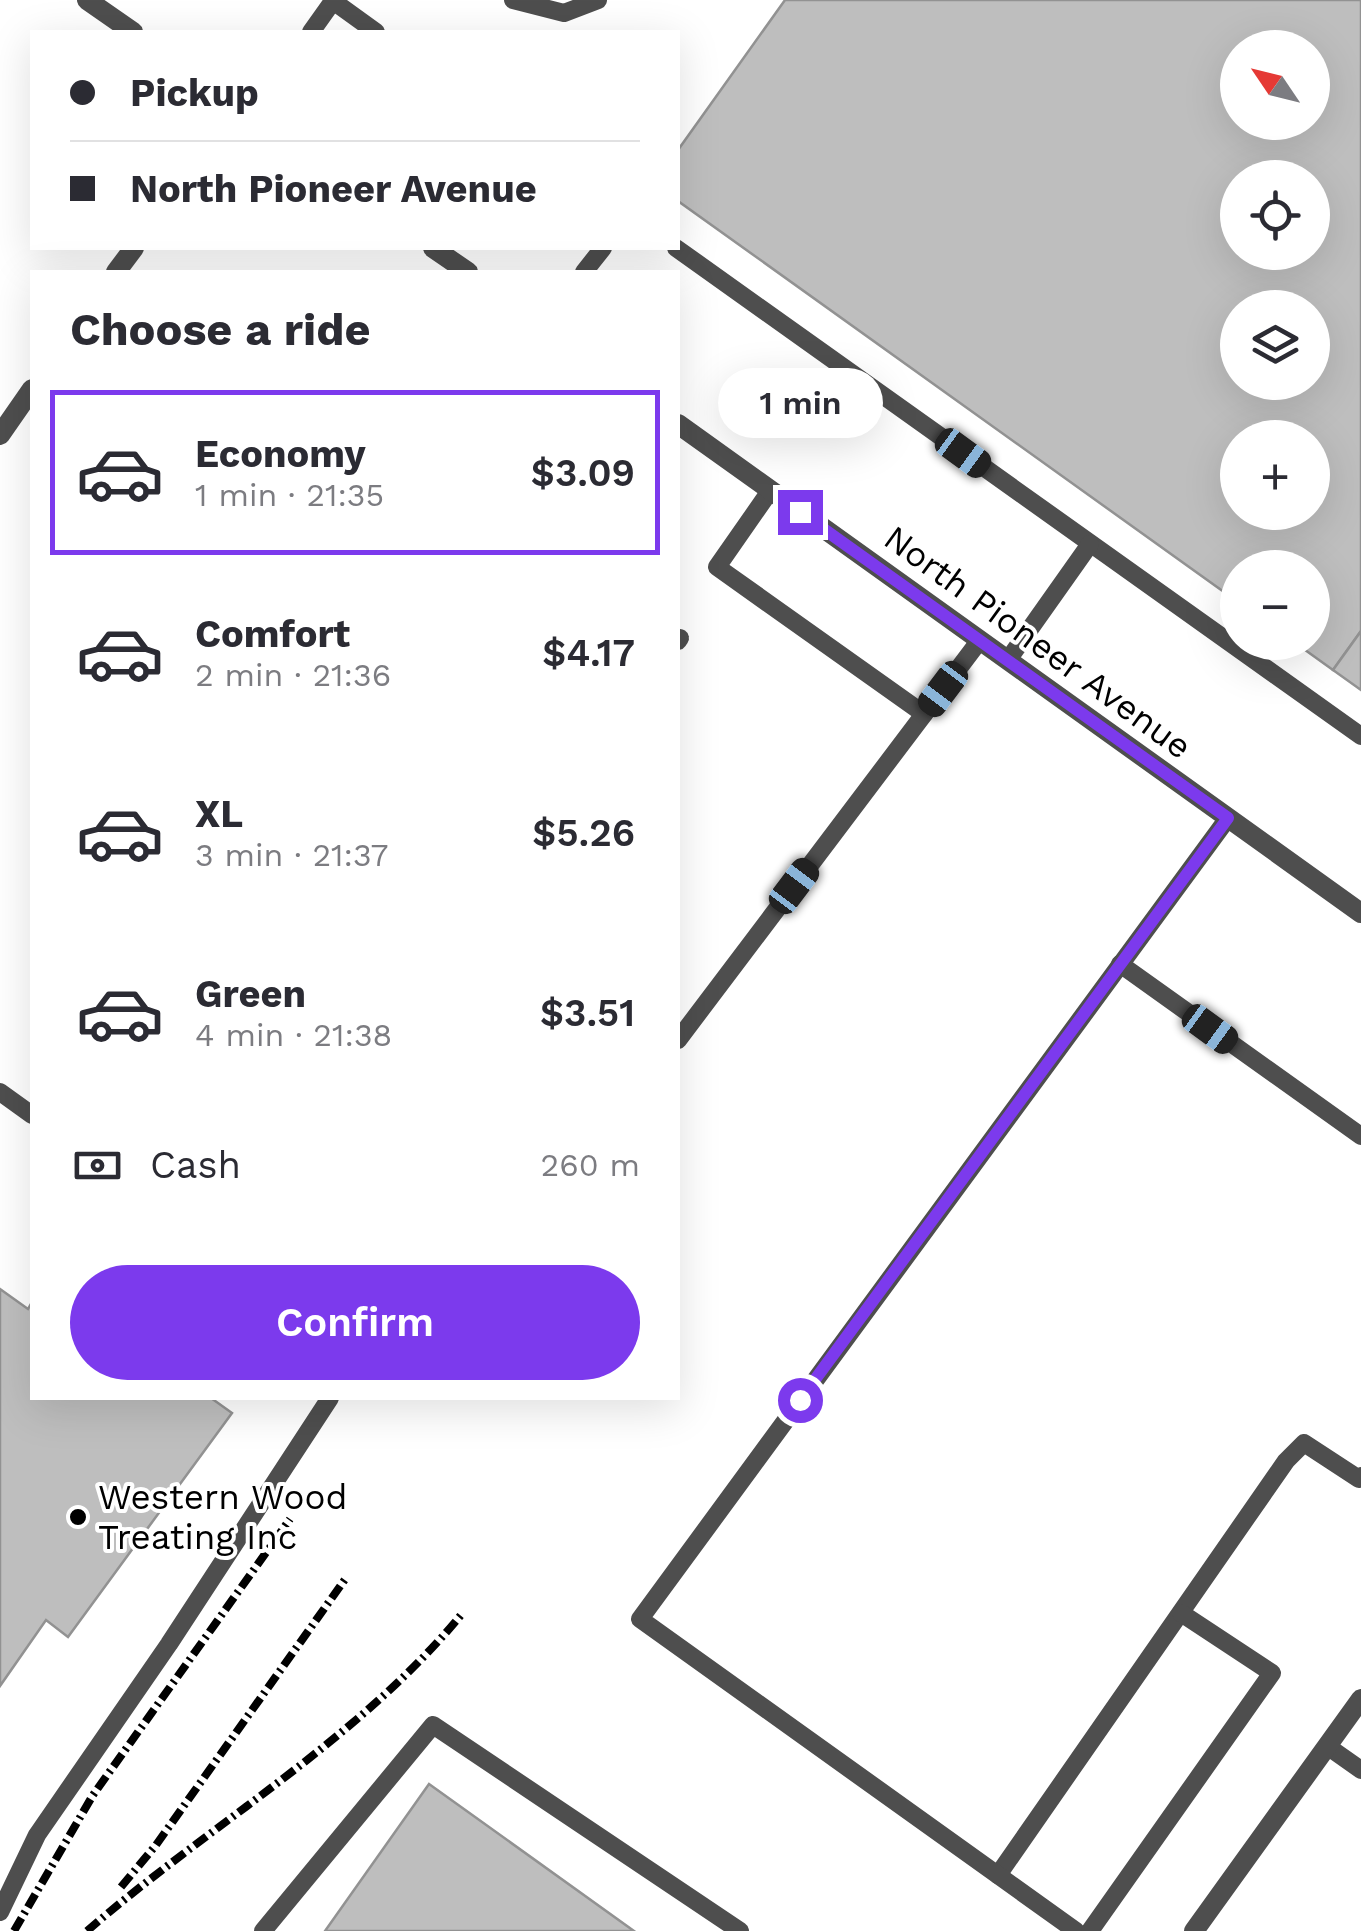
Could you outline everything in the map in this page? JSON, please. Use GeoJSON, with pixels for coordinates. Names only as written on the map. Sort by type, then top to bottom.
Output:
{"type":"FeatureCollection","features":[{"type":"Feature","properties":{"kind":"street"},"geometry":{"type":"LineString","coordinates":[[87,0],[130,30]]}},
{"type":"Feature","properties":{"kind":"street"},"geometry":{"type":"LineString","coordinates":[[436,250],[465,270]]}},
{"type":"Feature","properties":{"kind":"street"},"geometry":{"type":"LineString","coordinates":[[0,434],[30,392]]}},
{"type":"Feature","properties":{"kind":"street","name":"North Pioneer Avenue"},"geometry":{"type":"LineString","coordinates":[[680,425],[1361,913]]}},
{"type":"Feature","properties":{"kind":"street"},"geometry":{"type":"LineString","coordinates":[[1194,1931],[1361,1698]]}},
{"type":"Feature","properties":{"kind":"lane"},"geometry":{"type":"LineString","coordinates":[[513,0],[564,13],[598,0]]}},
{"type":"Feature","properties":{"kind":"lane"},"geometry":{"type":"LineString","coordinates":[[312,30],[333,1],[373,30]]}},
{"type":"Feature","properties":{"kind":"lane"},"geometry":{"type":"LineString","coordinates":[[586,270],[601,250]]}},
{"type":"Feature","properties":{"kind":"lane"},"geometry":{"type":"LineString","coordinates":[[679,250],[1361,736]]}},
{"type":"Feature","properties":{"kind":"lane"},"geometry":{"type":"LineString","coordinates":[[770,491],[716,567],[924,714]]}},
{"type":"Feature","properties":{"kind":"lane"},"geometry":{"type":"LineString","coordinates":[[1008,660],[1090,544]]}},
{"type":"Feature","properties":{"kind":"lane"},"geometry":{"type":"LineString","coordinates":[[680,1037],[980,640]]}},
{"type":"Feature","properties":{"kind":"lane"},"geometry":{"type":"LineString","coordinates":[[1076,1931],[640,1619],[1228,818]]}},
{"type":"Feature","properties":{"kind":"lane"},"geometry":{"type":"LineString","coordinates":[[1120,964],[1361,1136]]}},
{"type":"Feature","properties":{"kind":"lane"},"geometry":{"type":"LineString","coordinates":[[0,1092],[30,1114]]}},
{"type":"Feature","properties":{"kind":"lane"},"geometry":{"type":"LineString","coordinates":[[0,1912],[38,1835],[170,1644],[329,1400]]}},
{"type":"Feature","properties":{"kind":"lane"},"geometry":{"type":"LineString","coordinates":[[998,1875],[1286,1460],[1304,1443],[1359,1479],[1361,1476]]}},
{"type":"Feature","properties":{"kind":"lane"},"geometry":{"type":"LineString","coordinates":[[1090,1931],[1272,1673],[1181,1612]]}},
{"type":"Feature","properties":{"kind":"lane"},"geometry":{"type":"LineString","coordinates":[[264,1931],[433,1724],[740,1931]]}},
{"type":"Feature","properties":{"kind":"lane"},"geometry":{"type":"LineString","coordinates":[[1327,1746],[1361,1770]]}},
{"type":"Feature","properties":{"kind":"building"},"geometry":{"type":"Polygon","coordinates":[[[785,0],[1361,0],[1361,631],[1333,670],[1319,660],[1330,660],[1330,550],[1220,550],[1220,589],[680,202],[680,147],[785,0]]]}},
{"type":"Feature","properties":{"kind":"building"},"geometry":{"type":"Polygon","coordinates":[[[1361,631],[1361,690],[1333,670],[1361,631]]]}},
{"type":"Feature","properties":{"kind":"building","name":"Western Wood Treating Inc"},"geometry":{"type":"Polygon","coordinates":[[[0,1289],[28,1309],[30,1306],[30,1400],[214,1400],[232,1413],[68,1637],[46,1620],[0,1686],[0,1289]]]}},
{"type":"Feature","properties":{"kind":"building"},"geometry":{"type":"Polygon","coordinates":[[[429,1784],[634,1931],[325,1931],[429,1784]]]}},
{"type":"Feature","properties":{"kind":"railway"},"geometry":{"type":"LineString","coordinates":[[14,1931],[93,1795],[290,1519]]}},
{"type":"Feature","properties":{"kind":"railway"},"geometry":{"type":"LineString","coordinates":[[121,1887],[156,1845],[346,1578]]}},
{"type":"Feature","properties":{"kind":"railway"},"geometry":{"type":"LineString","coordinates":[[87,1931],[330,1742],[420,1660],[461,1615]]}},
{"type":"Feature","properties":{"kind":"place","name":"Western Wood Treating Inc"},"geometry":{"type":"Point","coordinates":[78,1517]}},
{"type":"Feature","properties":{"kind":"route"},"geometry":{"type":"LineString","coordinates":[[800,512],[1228,818],[800,1400]]}}]}
